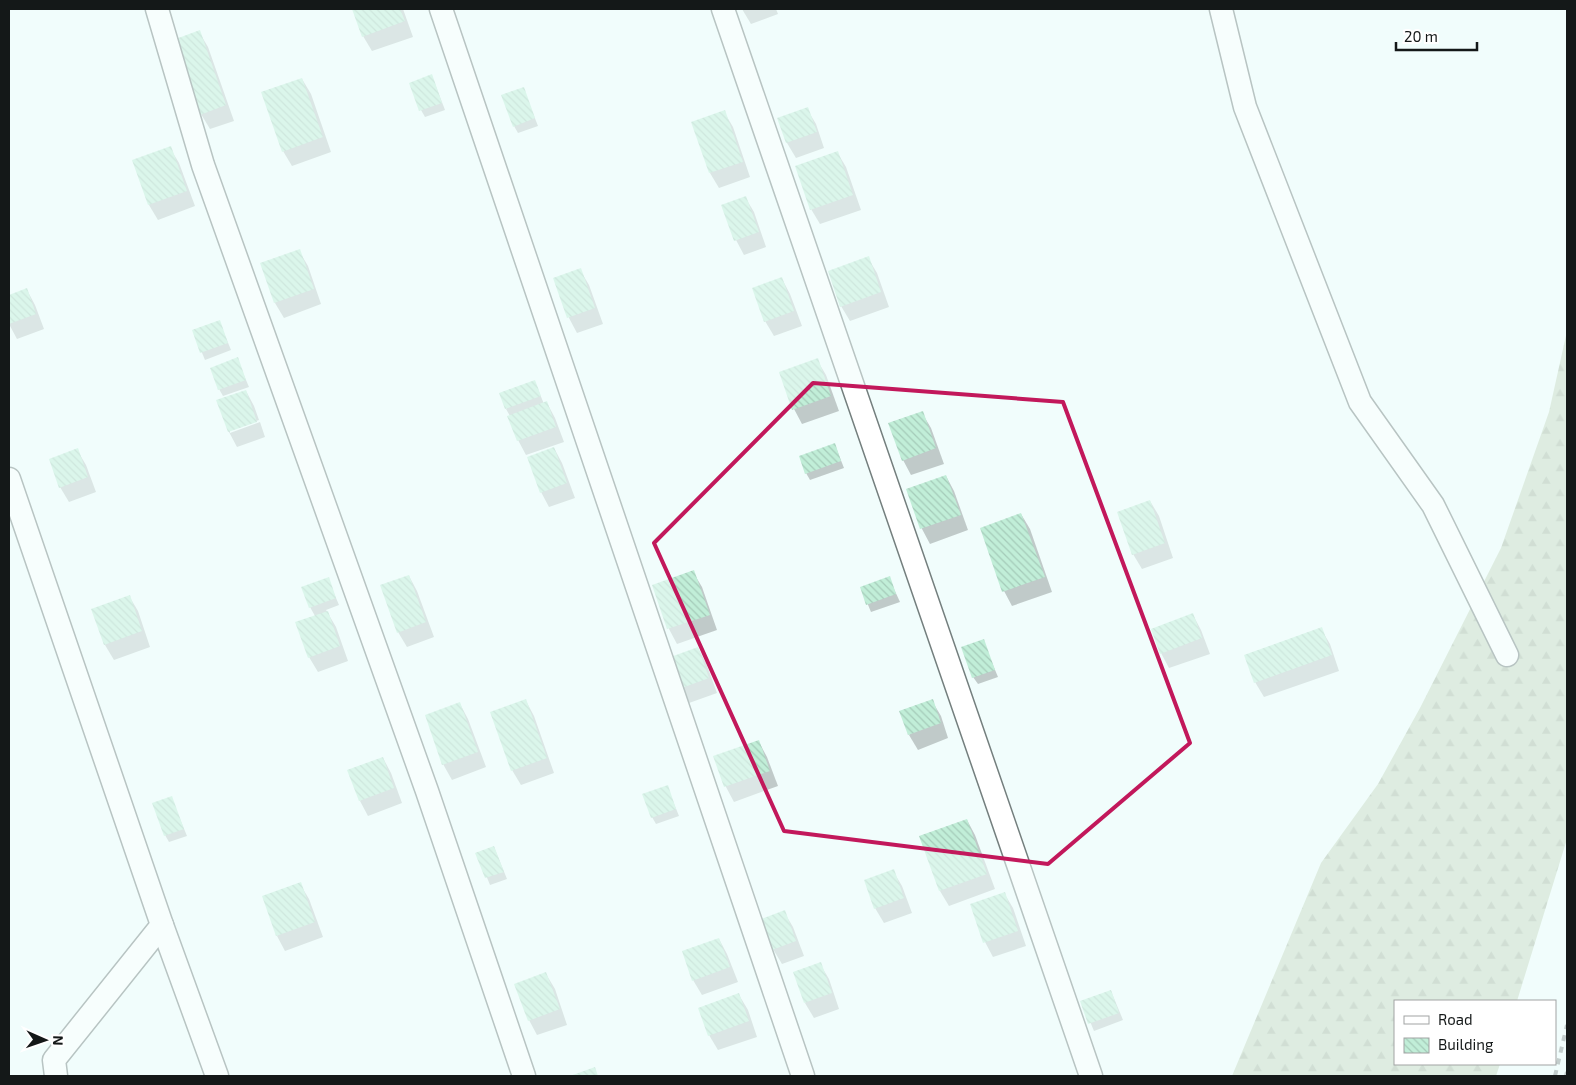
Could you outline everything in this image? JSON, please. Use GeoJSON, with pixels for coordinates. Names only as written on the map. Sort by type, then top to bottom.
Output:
{"type":"FeatureCollection","features":[{"type":"Feature","properties":{"kind":"street"},"geometry":{"type":"LineString","coordinates":[[157,9],[203,165],[424,782],[524,1076]]}},
{"type":"Feature","properties":{"kind":"street"},"geometry":{"type":"LineString","coordinates":[[441,9],[803,1076]]}},
{"type":"Feature","properties":{"kind":"street"},"geometry":{"type":"LineString","coordinates":[[723,9],[1091,1076]]}},
{"type":"Feature","properties":{"kind":"street"},"geometry":{"type":"LineString","coordinates":[[1221,9],[1245,108],[1360,402],[1433,505],[1507,655]]}},
{"type":"Feature","properties":{"kind":"street"},"geometry":{"type":"LineString","coordinates":[[9,479],[162,925],[216,1076]]}},
{"type":"Feature","properties":{"kind":"street"},"geometry":{"type":"LineString","coordinates":[[56,1076],[54,1060],[162,925]]}},
{"type":"Feature","properties":{"kind":"highlighted area"},"geometry":{"type":"Polygon","coordinates":[[[813,383],[1063,402],[1190,743],[1048,864],[784,831],[654,543],[813,383]]]}},
{"type":"Feature","properties":{"kind":"green space"},"geometry":{"type":"Polygon","coordinates":[[[1567,331],[1567,839],[1517,1000],[1394,1000],[1394,1065],[1500,1065],[1496,1076],[1232,1076],[1321,863],[1378,784],[1420,708],[1501,548],[1549,412],[1567,331]]]}},
{"type":"Feature","properties":{"kind":"building"},"geometry":{"type":"Polygon","coordinates":[[[352,9],[400,9],[405,21],[362,37],[352,9]]]}},
{"type":"Feature","properties":{"kind":"building"},"geometry":{"type":"Polygon","coordinates":[[[200,30],[226,105],[200,115],[173,40],[200,30]]]}},
{"type":"Feature","properties":{"kind":"building"},"geometry":{"type":"Polygon","coordinates":[[[432,74],[442,103],[419,111],[409,83],[432,74]]]}},
{"type":"Feature","properties":{"kind":"building"},"geometry":{"type":"Polygon","coordinates":[[[302,78],[323,137],[282,152],[261,92],[302,78]]]}},
{"type":"Feature","properties":{"kind":"building"},"geometry":{"type":"Polygon","coordinates":[[[524,87],[535,118],[513,127],[501,95],[524,87]]]}},
{"type":"Feature","properties":{"kind":"building"},"geometry":{"type":"Polygon","coordinates":[[[808,107],[817,132],[786,143],[777,118],[808,107]]]}},
{"type":"Feature","properties":{"kind":"building"},"geometry":{"type":"Polygon","coordinates":[[[725,110],[743,162],[709,173],[691,122],[725,110]]]}},
{"type":"Feature","properties":{"kind":"building"},"geometry":{"type":"Polygon","coordinates":[[[171,146],[187,191],[148,205],[132,160],[171,146]]]}},
{"type":"Feature","properties":{"kind":"building"},"geometry":{"type":"Polygon","coordinates":[[[838,151],[853,195],[810,210],[795,166],[838,151]]]}},
{"type":"Feature","properties":{"kind":"building"},"geometry":{"type":"Polygon","coordinates":[[[746,196],[759,232],[734,241],[721,205],[746,196]]]}},
{"type":"Feature","properties":{"kind":"building"},"geometry":{"type":"Polygon","coordinates":[[[300,249],[314,289],[274,303],[260,263],[300,249]]]}},
{"type":"Feature","properties":{"kind":"building"},"geometry":{"type":"Polygon","coordinates":[[[869,256],[881,292],[840,307],[828,271],[869,256]]]}},
{"type":"Feature","properties":{"kind":"building"},"geometry":{"type":"Polygon","coordinates":[[[581,268],[595,308],[567,318],[553,278],[581,268]]]}},
{"type":"Feature","properties":{"kind":"building"},"geometry":{"type":"Polygon","coordinates":[[[782,277],[794,311],[764,322],[752,288],[782,277]]]}},
{"type":"Feature","properties":{"kind":"building"},"geometry":{"type":"Polygon","coordinates":[[[27,288],[36,314],[9,324],[9,295],[27,288]]]}},
{"type":"Feature","properties":{"kind":"building"},"geometry":{"type":"Polygon","coordinates":[[[220,320],[228,343],[200,353],[192,330],[220,320]]]}},
{"type":"Feature","properties":{"kind":"building"},"geometry":{"type":"Polygon","coordinates":[[[238,357],[246,380],[218,390],[210,368],[238,357]]]}},
{"type":"Feature","properties":{"kind":"building"},"geometry":{"type":"Polygon","coordinates":[[[818,358],[831,396],[792,410],[779,372],[818,358]]]}},
{"type":"Feature","properties":{"kind":"building"},"geometry":{"type":"Polygon","coordinates":[[[535,380],[541,396],[505,409],[499,393],[535,380]]]}},
{"type":"Feature","properties":{"kind":"building"},"geometry":{"type":"Polygon","coordinates":[[[246,390],[257,422],[228,432],[216,400],[246,390]]]}},
{"type":"Feature","properties":{"kind":"building"},"geometry":{"type":"Polygon","coordinates":[[[547,401],[556,427],[517,441],[507,416],[547,401]]]}},
{"type":"Feature","properties":{"kind":"building"},"geometry":{"type":"Polygon","coordinates":[[[923,411],[936,448],[902,461],[888,423],[923,411]]]}},
{"type":"Feature","properties":{"kind":"building"},"geometry":{"type":"Polygon","coordinates":[[[835,443],[841,461],[805,474],[799,456],[835,443]]]}},
{"type":"Feature","properties":{"kind":"building"},"geometry":{"type":"Polygon","coordinates":[[[554,447],[567,483],[540,493],[527,457],[554,447]]]}},
{"type":"Feature","properties":{"kind":"building"},"geometry":{"type":"Polygon","coordinates":[[[78,448],[88,477],[59,488],[49,459],[78,448]]]}},
{"type":"Feature","properties":{"kind":"building"},"geometry":{"type":"Polygon","coordinates":[[[946,475],[961,515],[920,529],[906,489],[946,475]]]}},
{"type":"Feature","properties":{"kind":"building"},"geometry":{"type":"Polygon","coordinates":[[[1150,500],[1165,543],[1132,555],[1117,512],[1150,500]]]}},
{"type":"Feature","properties":{"kind":"building"},"geometry":{"type":"Polygon","coordinates":[[[1021,513],[1045,577],[1002,592],[980,528],[1021,513]]]}},
{"type":"Feature","properties":{"kind":"building"},"geometry":{"type":"Polygon","coordinates":[[[694,570],[710,615],[667,629],[652,585],[694,570]]]}},
{"type":"Feature","properties":{"kind":"building"},"geometry":{"type":"Polygon","coordinates":[[[409,575],[426,622],[397,633],[380,585],[409,575]]]}},
{"type":"Feature","properties":{"kind":"building"},"geometry":{"type":"Polygon","coordinates":[[[890,576],[896,594],[866,605],[860,587],[890,576]]]}},
{"type":"Feature","properties":{"kind":"building"},"geometry":{"type":"Polygon","coordinates":[[[329,577],[336,598],[309,608],[301,587],[329,577]]]}},
{"type":"Feature","properties":{"kind":"building"},"geometry":{"type":"Polygon","coordinates":[[[130,595],[142,631],[104,645],[91,609],[130,595]]]}},
{"type":"Feature","properties":{"kind":"building"},"geometry":{"type":"Polygon","coordinates":[[[328,611],[340,646],[308,658],[295,622],[328,611]]]}},
{"type":"Feature","properties":{"kind":"building"},"geometry":{"type":"Polygon","coordinates":[[[1193,613],[1202,638],[1160,654],[1151,629],[1193,613]]]}},
{"type":"Feature","properties":{"kind":"building"},"geometry":{"type":"Polygon","coordinates":[[[1322,627],[1332,655],[1254,683],[1244,655],[1322,627]]]}},
{"type":"Feature","properties":{"kind":"building"},"geometry":{"type":"Polygon","coordinates":[[[984,639],[995,670],[972,678],[961,647],[984,639]]]}},
{"type":"Feature","properties":{"kind":"building"},"geometry":{"type":"Polygon","coordinates":[[[698,647],[709,678],[679,689],[668,658],[698,647]]]}},
{"type":"Feature","properties":{"kind":"building"},"geometry":{"type":"Polygon","coordinates":[[[526,699],[547,758],[511,771],[490,712],[526,699]]]}},
{"type":"Feature","properties":{"kind":"building"},"geometry":{"type":"Polygon","coordinates":[[[933,699],[941,723],[908,735],[899,711],[933,699]]]}},
{"type":"Feature","properties":{"kind":"building"},"geometry":{"type":"Polygon","coordinates":[[[460,702],[478,752],[442,765],[425,715],[460,702]]]}},
{"type":"Feature","properties":{"kind":"building"},"geometry":{"type":"Polygon","coordinates":[[[759,740],[770,771],[724,787],[713,756],[759,740]]]}},
{"type":"Feature","properties":{"kind":"building"},"geometry":{"type":"Polygon","coordinates":[[[383,757],[394,788],[359,801],[347,770],[383,757]]]}},
{"type":"Feature","properties":{"kind":"building"},"geometry":{"type":"Polygon","coordinates":[[[668,785],[676,809],[651,818],[642,794],[668,785]]]}},
{"type":"Feature","properties":{"kind":"building"},"geometry":{"type":"Polygon","coordinates":[[[172,796],[184,829],[164,836],[152,803],[172,796]]]}},
{"type":"Feature","properties":{"kind":"building"},"geometry":{"type":"Polygon","coordinates":[[[967,819],[987,874],[939,891],[919,836],[967,819]]]}},
{"type":"Feature","properties":{"kind":"building"},"geometry":{"type":"Polygon","coordinates":[[[494,846],[504,872],[485,878],[475,853],[494,846]]]}},
{"type":"Feature","properties":{"kind":"building"},"geometry":{"type":"Polygon","coordinates":[[[894,869],[904,898],[874,909],[864,880],[894,869]]]}},
{"type":"Feature","properties":{"kind":"building"},"geometry":{"type":"Polygon","coordinates":[[[301,882],[315,922],[276,936],[262,896],[301,882]]]}},
{"type":"Feature","properties":{"kind":"building"},"geometry":{"type":"Polygon","coordinates":[[[1005,892],[1018,931],[983,943],[970,904],[1005,892]]]}},
{"type":"Feature","properties":{"kind":"building"},"geometry":{"type":"Polygon","coordinates":[[[785,910],[796,941],[772,950],[761,919],[785,910]]]}},
{"type":"Feature","properties":{"kind":"building"},"geometry":{"type":"Polygon","coordinates":[[[719,938],[730,967],[692,981],[682,951],[719,938]]]}},
{"type":"Feature","properties":{"kind":"building"},"geometry":{"type":"Polygon","coordinates":[[[821,962],[832,993],[804,1003],[793,972],[821,962]]]}},
{"type":"Feature","properties":{"kind":"building"},"geometry":{"type":"Polygon","coordinates":[[[546,972],[560,1009],[528,1021],[514,984],[546,972]]]}},
{"type":"Feature","properties":{"kind":"building"},"geometry":{"type":"Polygon","coordinates":[[[1111,990],[1119,1013],[1088,1024],[1080,1001],[1111,990]]]}},
{"type":"Feature","properties":{"kind":"building"},"geometry":{"type":"Polygon","coordinates":[[[739,993],[749,1021],[708,1036],[698,1008],[739,993]]]}},
{"type":"Feature","properties":{"kind":"building"},"geometry":{"type":"Polygon","coordinates":[[[595,1067],[598,1076],[570,1076],[595,1067]]]}},
{"type":"Feature","properties":{"kind":"railway"},"geometry":{"type":"LineString","coordinates":[[1555,1076],[1567,1025]]}},
{"type":"Feature","properties":{"kind":"railway"},"geometry":{"type":"LineString","coordinates":[[1566,1076],[1567,1072]]}}]}
